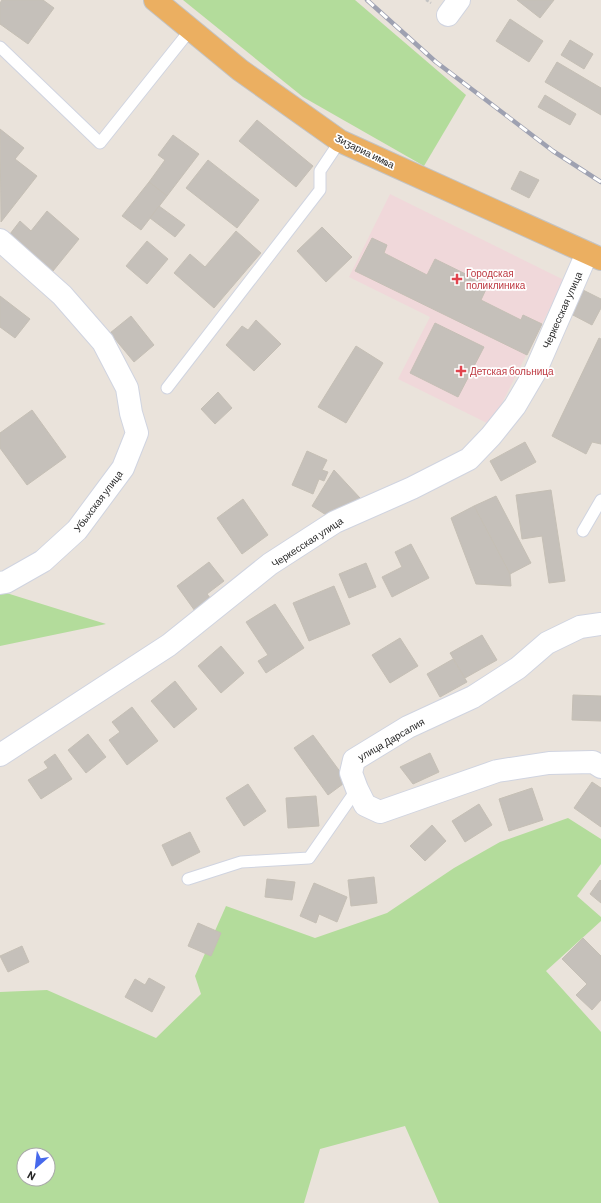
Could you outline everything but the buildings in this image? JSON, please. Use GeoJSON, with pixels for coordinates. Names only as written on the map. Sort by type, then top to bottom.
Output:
{"type":"FeatureCollection","features":[{"type":"Feature","properties":{"kind":"highway","name":"Ӡиӡариа имҩа"},"geometry":{"type":"LineString","coordinates":[[155,0],[240,70],[340,141],[594,256]]}},
{"type":"Feature","properties":{"kind":"street","name":"Убыхская улица"},"geometry":{"type":"LineString","coordinates":[[0,240],[62,295],[104,342],[127,388],[131,413],[137,433],[123,468],[77,530],[43,561],[6,582],[0,583]]}},
{"type":"Feature","properties":{"kind":"street","name":"Черкесская улица"},"geometry":{"type":"LineString","coordinates":[[0,755],[169,644],[270,564],[335,522],[412,488],[469,459],[491,436],[515,406],[535,372],[594,256]]}},
{"type":"Feature","properties":{"kind":"street","name":"улица Дарсалия"},"geometry":{"type":"LineString","coordinates":[[601,624],[580,627],[547,643],[518,668],[500,680],[473,696],[408,727],[354,760],[351,773],[365,805],[380,812],[498,771],[549,762],[593,762],[601,767]]}},
{"type":"Feature","properties":{"kind":"lane"},"geometry":{"type":"LineString","coordinates":[[0,46],[100,143],[191,29]]}},
{"type":"Feature","properties":{"kind":"lane"},"geometry":{"type":"LineString","coordinates":[[168,388],[320,190],[320,171],[340,141]]}},
{"type":"Feature","properties":{"kind":"lane"},"geometry":{"type":"LineString","coordinates":[[583,531],[601,500]]}},
{"type":"Feature","properties":{"kind":"lane"},"geometry":{"type":"LineString","coordinates":[[188,879],[242,862],[309,858],[357,789]]}},
{"type":"Feature","properties":{"kind":"shaded area","name":"Городская поликлиника"},"geometry":{"type":"Polygon","coordinates":[[[390,194],[564,280],[491,425],[398,379],[430,317],[349,277],[390,194]]]}},
{"type":"Feature","properties":{"kind":"green space"},"geometry":{"type":"Polygon","coordinates":[[[183,0],[355,0],[466,95],[424,166],[303,97],[183,0]]]}},
{"type":"Feature","properties":{"kind":"green space"},"geometry":{"type":"Polygon","coordinates":[[[0,591],[106,624],[0,646],[0,591]]]}},
{"type":"Feature","properties":{"kind":"green space"},"geometry":{"type":"Polygon","coordinates":[[[568,818],[601,839],[601,864],[577,896],[601,917],[601,921],[546,971],[601,1032],[601,1203],[439,1203],[405,1126],[320,1149],[304,1203],[0,1203],[0,992],[47,990],[156,1038],[201,994],[195,976],[226,906],[315,938],[387,913],[454,868],[500,842],[568,818]]]}},
{"type":"Feature","properties":{"kind":"railway"},"geometry":{"type":"LineString","coordinates":[[367,0],[436,62],[553,151],[601,182]]}},
{"type":"Feature","properties":{"kind":"place","name":"Городская поликлиника"},"geometry":{"type":"Point","coordinates":[457,279]}},
{"type":"Feature","properties":{"kind":"place","name":"Детская больница"},"geometry":{"type":"Point","coordinates":[461,371]}}]}
